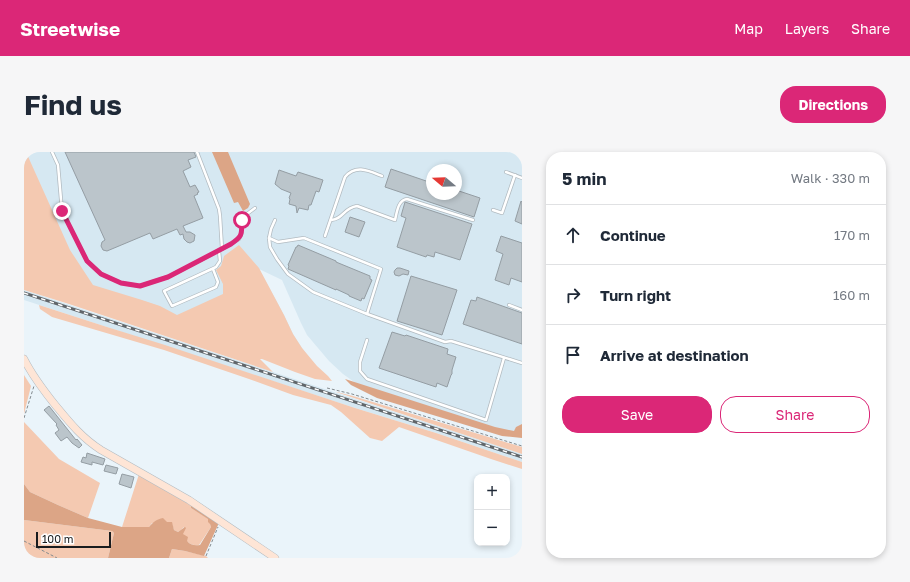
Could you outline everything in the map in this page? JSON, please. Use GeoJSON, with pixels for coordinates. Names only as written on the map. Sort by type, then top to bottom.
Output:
{"type":"FeatureCollection","features":[{"type":"Feature","properties":{"kind":"street"},"geometry":{"type":"LineString","coordinates":[[24,359],[35,379],[74,428],[88,441],[101,450],[189,500],[276,558]]}},
{"type":"Feature","properties":{"kind":"lane"},"geometry":{"type":"LineString","coordinates":[[52,152],[58,165],[62,211],[87,261],[101,274],[121,283],[140,286],[168,277],[219,251],[239,238],[242,232],[243,217],[255,208]]}},
{"type":"Feature","properties":{"kind":"lane"},"geometry":{"type":"LineString","coordinates":[[197,152],[219,210],[222,249]]}},
{"type":"Feature","properties":{"kind":"lane"},"geometry":{"type":"LineString","coordinates":[[325,236],[345,177],[348,173],[360,169],[382,176]]}},
{"type":"Feature","properties":{"kind":"lane"},"geometry":{"type":"LineString","coordinates":[[506,172],[522,178]]}},
{"type":"Feature","properties":{"kind":"lane"},"geometry":{"type":"LineString","coordinates":[[493,210],[502,213],[515,175]]}},
{"type":"Feature","properties":{"kind":"lane"},"geometry":{"type":"LineString","coordinates":[[331,220],[337,220],[346,210],[357,206],[395,220],[401,201],[404,199],[473,220]]}},
{"type":"Feature","properties":{"kind":"lane"},"geometry":{"type":"LineString","coordinates":[[275,220],[269,238],[270,247],[288,274],[313,292],[367,314],[445,342],[451,341],[522,363]]}},
{"type":"Feature","properties":{"kind":"lane"},"geometry":{"type":"LineString","coordinates":[[269,238],[278,242],[304,238],[381,269],[367,314]]}},
{"type":"Feature","properties":{"kind":"lane"},"geometry":{"type":"LineString","coordinates":[[214,269],[218,282],[216,287],[172,306],[164,291],[214,269],[218,266],[220,261],[219,251]]}},
{"type":"Feature","properties":{"kind":"lane"},"geometry":{"type":"LineString","coordinates":[[509,305],[522,310]]}},
{"type":"Feature","properties":{"kind":"lane"},"geometry":{"type":"LineString","coordinates":[[367,340],[360,362],[360,371],[367,379],[486,420],[504,358]]}},
{"type":"Feature","properties":{"kind":"path"},"geometry":{"type":"LineString","coordinates":[[24,418],[35,379]]}},
{"type":"Feature","properties":{"kind":"path"},"geometry":{"type":"LineString","coordinates":[[327,388],[352,394],[522,446]]}},
{"type":"Feature","properties":{"kind":"path"},"geometry":{"type":"LineString","coordinates":[[206,556],[221,521]]}},
{"type":"Feature","properties":{"kind":"path"},"geometry":{"type":"LineString","coordinates":[[24,541],[57,558]]}},
{"type":"Feature","properties":{"kind":"shaded area"},"geometry":{"type":"Polygon","coordinates":[[[24,152],[522,152],[522,435],[511,434],[357,384],[329,361],[307,335],[282,280],[259,269],[293,334],[315,365],[35,275],[24,152]]]}},
{"type":"Feature","properties":{"kind":"shaded area"},"geometry":{"type":"Polygon","coordinates":[[[24,152],[26,152],[70,250],[93,285],[160,306],[177,315],[223,294],[223,284],[216,270],[221,266],[224,256],[239,245],[259,268],[293,334],[302,348],[332,381],[315,379],[260,359],[273,372],[24,290],[24,152]]]}},
{"type":"Feature","properties":{"kind":"shaded area"},"geometry":{"type":"Polygon","coordinates":[[[212,152],[228,152],[250,204],[248,208],[243,211],[238,202],[234,203],[212,152]]]}},
{"type":"Feature","properties":{"kind":"shaded area"},"geometry":{"type":"Polygon","coordinates":[[[24,290],[522,454],[522,462],[24,300],[24,290]]]}},
{"type":"Feature","properties":{"kind":"shaded area"},"geometry":{"type":"Polygon","coordinates":[[[39,305],[522,462],[522,469],[399,427],[382,441],[370,438],[331,405],[293,395],[164,350],[52,317],[40,309],[39,305]]]}},
{"type":"Feature","properties":{"kind":"shaded area"},"geometry":{"type":"Polygon","coordinates":[[[24,375],[31,386],[24,414],[24,375]]]}},
{"type":"Feature","properties":{"kind":"shaded area"},"geometry":{"type":"Polygon","coordinates":[[[345,379],[495,427],[514,431],[516,427],[522,424],[522,438],[502,436],[377,398],[351,385],[345,379]]]}},
{"type":"Feature","properties":{"kind":"shaded area"},"geometry":{"type":"Polygon","coordinates":[[[336,392],[522,447],[522,454],[336,392]]]}},
{"type":"Feature","properties":{"kind":"shaded area"},"geometry":{"type":"Polygon","coordinates":[[[24,422],[59,459],[100,483],[88,518],[30,492],[24,484],[24,422]]]}},
{"type":"Feature","properties":{"kind":"shaded area"},"geometry":{"type":"Polygon","coordinates":[[[139,474],[191,504],[191,508],[209,519],[211,527],[199,545],[191,544],[185,539],[183,534],[184,527],[178,532],[174,530],[172,524],[152,523],[149,527],[122,527],[139,474]]]}},
{"type":"Feature","properties":{"kind":"shaded area"},"geometry":{"type":"Polygon","coordinates":[[[24,484],[30,492],[58,505],[88,518],[122,527],[149,527],[155,521],[163,518],[167,522],[172,522],[174,530],[178,532],[185,527],[186,528],[183,534],[188,537],[187,541],[193,545],[200,545],[211,527],[208,519],[191,508],[191,504],[218,522],[218,525],[204,556],[172,549],[169,558],[108,558],[114,533],[112,531],[24,520],[24,484]]]}},
{"type":"Feature","properties":{"kind":"shaded area"},"geometry":{"type":"Polygon","coordinates":[[[24,520],[112,531],[114,533],[108,558],[24,558],[24,520]]]}},
{"type":"Feature","properties":{"kind":"shaded area"},"geometry":{"type":"Polygon","coordinates":[[[172,549],[206,556],[208,558],[169,558],[172,549]]]}},
{"type":"Feature","properties":{"kind":"building"},"geometry":{"type":"Polygon","coordinates":[[[65,152],[194,152],[196,157],[188,160],[191,167],[183,171],[190,187],[195,185],[199,192],[194,196],[203,218],[183,226],[186,232],[190,232],[195,235],[194,241],[190,243],[187,242],[184,239],[183,234],[180,235],[177,229],[153,239],[150,233],[107,251],[103,250],[101,246],[102,242],[105,240],[65,152]]]}},
{"type":"Feature","properties":{"kind":"building"},"geometry":{"type":"Polygon","coordinates":[[[391,169],[426,181],[426,200],[462,200],[462,192],[480,198],[474,217],[385,187],[391,169]]]}},
{"type":"Feature","properties":{"kind":"building"},"geometry":{"type":"Polygon","coordinates":[[[279,170],[296,176],[298,172],[323,180],[319,192],[316,191],[308,210],[299,208],[297,213],[296,206],[289,204],[291,193],[281,189],[275,184],[279,170]]]}},
{"type":"Feature","properties":{"kind":"building"},"geometry":{"type":"Polygon","coordinates":[[[521,201],[522,202],[522,224],[515,221],[521,201]]]}},
{"type":"Feature","properties":{"kind":"building"},"geometry":{"type":"Polygon","coordinates":[[[405,202],[472,224],[460,260],[435,252],[434,257],[427,255],[426,257],[397,247],[406,218],[401,216],[405,202]]]}},
{"type":"Feature","properties":{"kind":"building"},"geometry":{"type":"Polygon","coordinates":[[[350,217],[365,222],[359,237],[345,232],[350,217]]]}},
{"type":"Feature","properties":{"kind":"building"},"geometry":{"type":"Polygon","coordinates":[[[501,236],[522,243],[522,282],[511,278],[509,285],[495,280],[503,254],[496,251],[501,236]]]}},
{"type":"Feature","properties":{"kind":"building"},"geometry":{"type":"Polygon","coordinates":[[[298,245],[370,276],[370,279],[372,280],[364,299],[362,298],[361,301],[288,269],[288,265],[298,245]]]}},
{"type":"Feature","properties":{"kind":"building"},"geometry":{"type":"Polygon","coordinates":[[[400,268],[409,271],[408,275],[395,275],[395,270],[400,268]]]}},
{"type":"Feature","properties":{"kind":"building"},"geometry":{"type":"Polygon","coordinates":[[[411,276],[457,290],[442,335],[397,321],[411,276]]]}},
{"type":"Feature","properties":{"kind":"building"},"geometry":{"type":"Polygon","coordinates":[[[477,297],[522,313],[522,344],[463,324],[471,300],[476,301],[477,297]]]}},
{"type":"Feature","properties":{"kind":"building"},"geometry":{"type":"Polygon","coordinates":[[[392,332],[448,349],[447,354],[456,357],[447,387],[437,383],[436,387],[379,368],[392,332]]]}},
{"type":"Feature","properties":{"kind":"building"},"geometry":{"type":"Polygon","coordinates":[[[49,406],[76,440],[77,439],[82,445],[79,448],[67,437],[61,441],[55,433],[59,430],[56,425],[57,424],[44,410],[49,406]]]}},
{"type":"Feature","properties":{"kind":"building"},"geometry":{"type":"Polygon","coordinates":[[[87,453],[105,459],[103,465],[92,462],[92,465],[81,462],[83,457],[86,458],[87,453]]]}},
{"type":"Feature","properties":{"kind":"building"},"geometry":{"type":"Polygon","coordinates":[[[106,465],[118,468],[116,474],[104,471],[106,465]]]}},
{"type":"Feature","properties":{"kind":"building"},"geometry":{"type":"Polygon","coordinates":[[[122,474],[134,477],[131,488],[119,484],[122,474]]]}},
{"type":"Feature","properties":{"kind":"railway"},"geometry":{"type":"LineString","coordinates":[[24,293],[522,457]]}},
{"type":"Feature","properties":{"kind":"route"},"geometry":{"type":"LineString","coordinates":[[62,211],[87,261],[101,274],[121,283],[140,286],[168,277],[231,244],[241,236],[242,220]]}}]}
